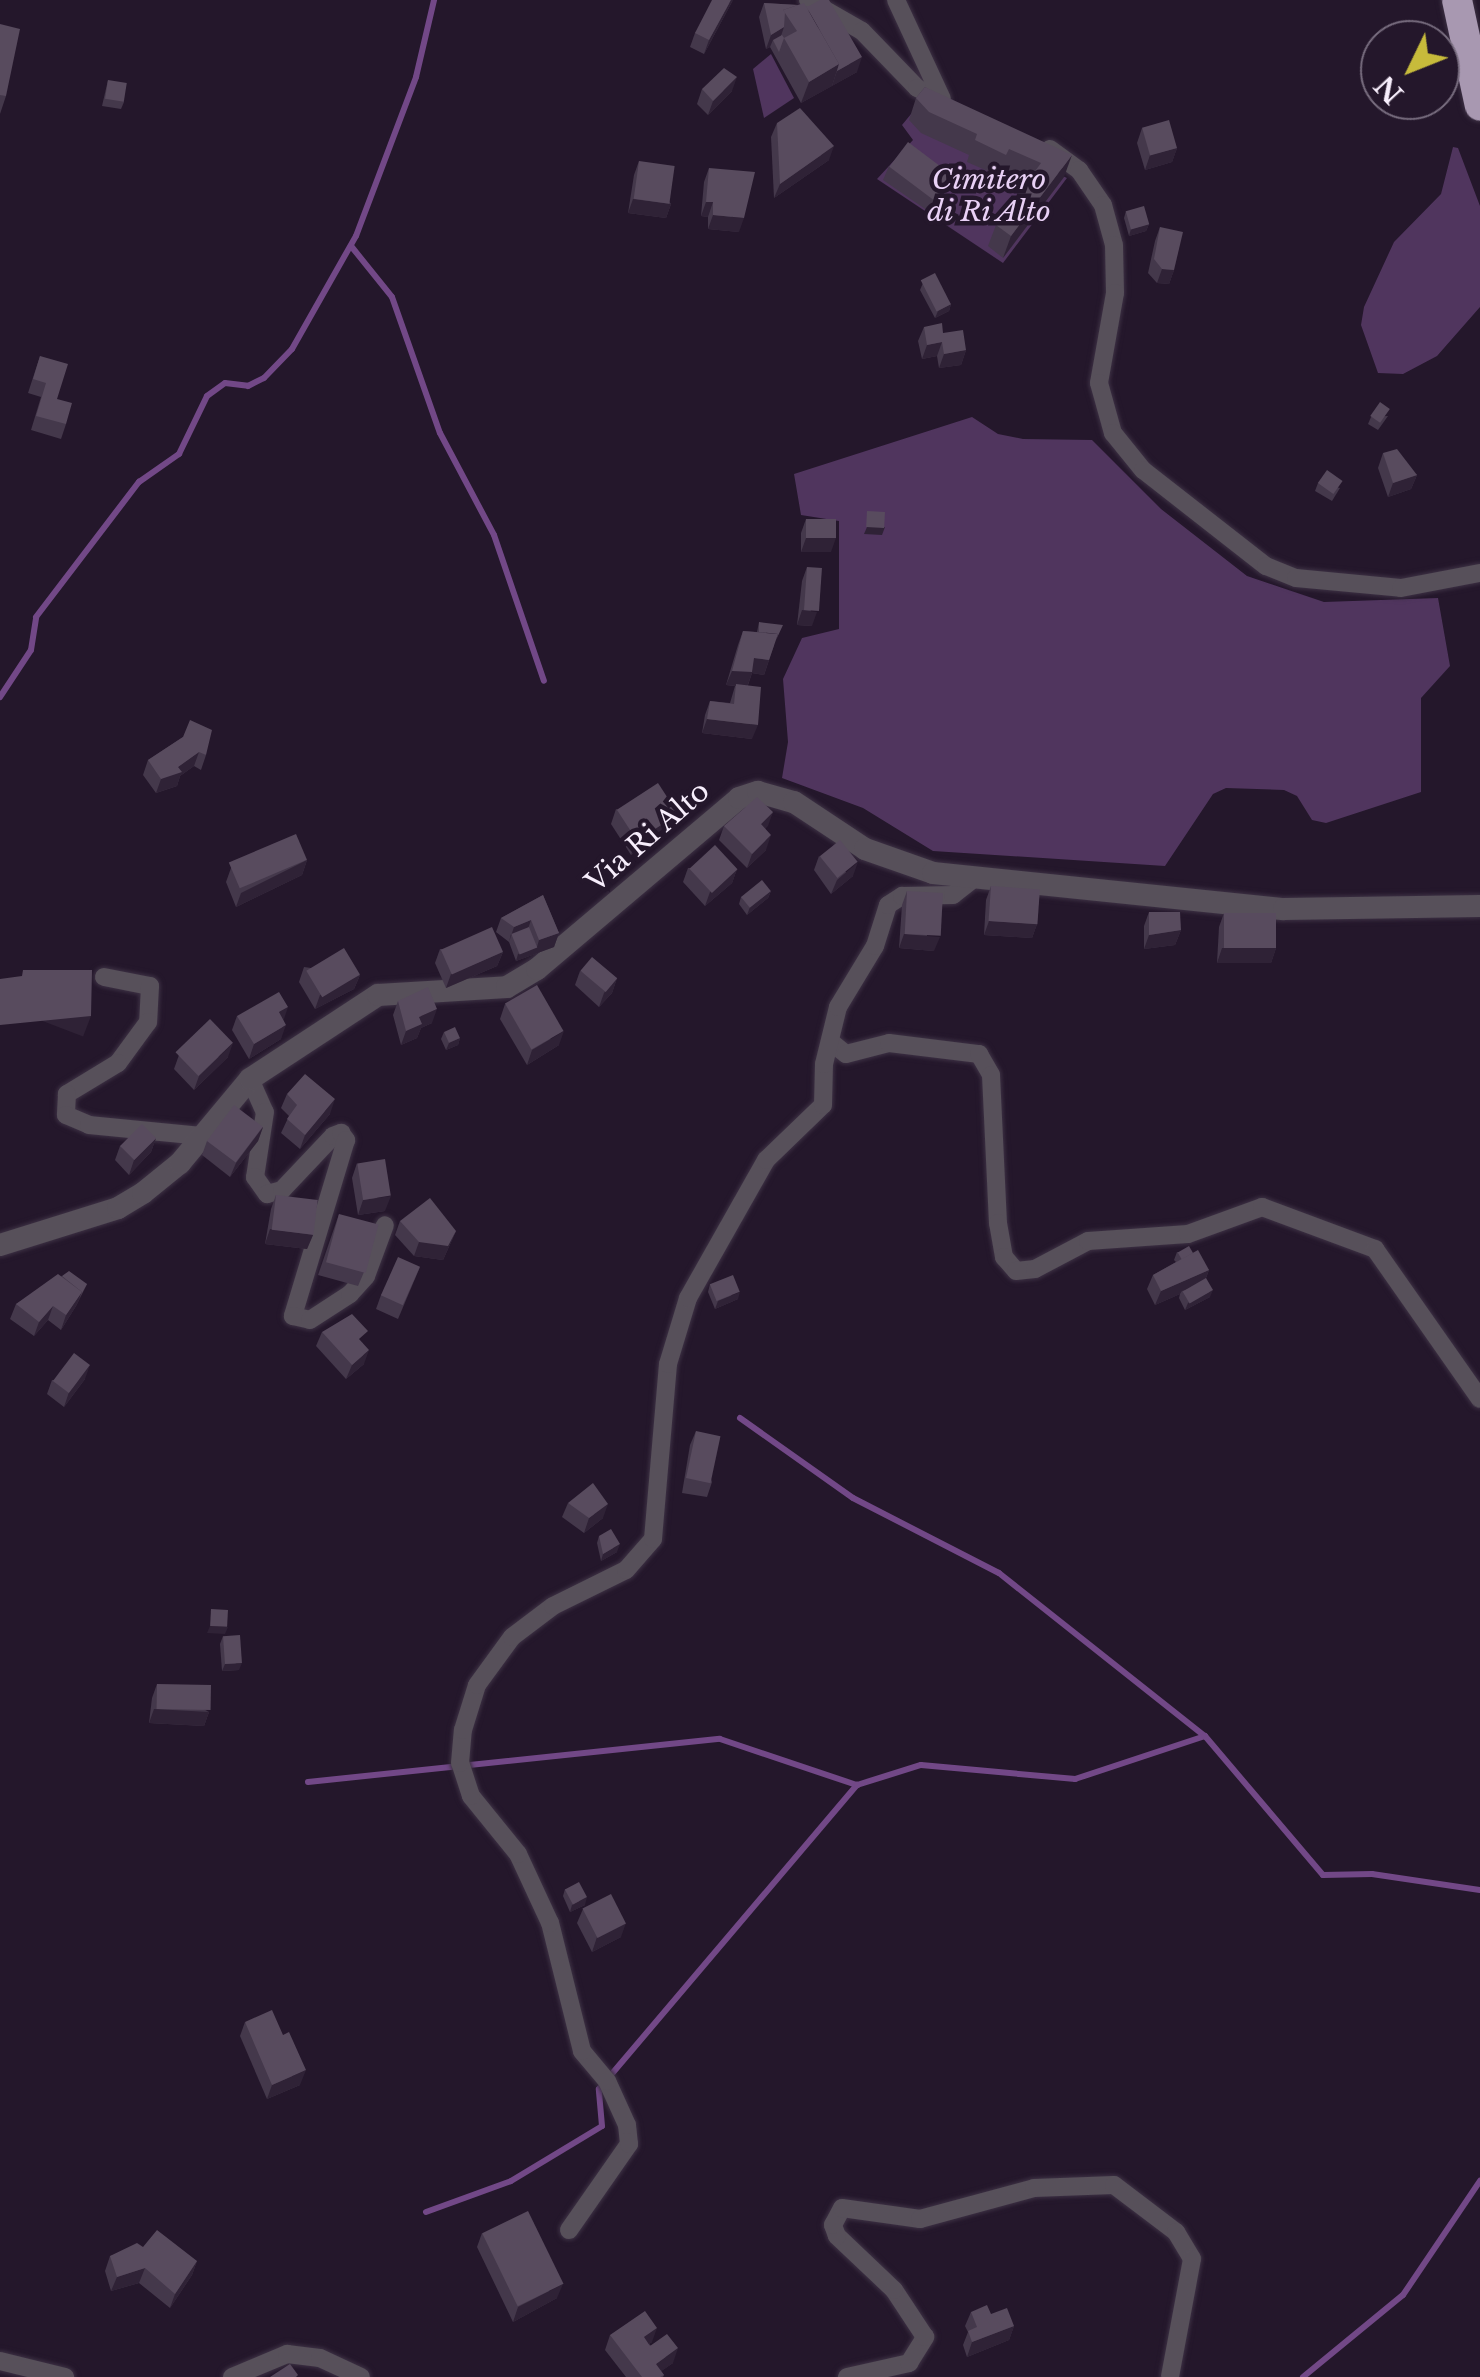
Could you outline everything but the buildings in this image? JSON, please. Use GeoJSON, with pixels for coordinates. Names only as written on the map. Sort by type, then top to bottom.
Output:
{"type":"FeatureCollection","features":[{"type":"Feature","properties":{"kind":"highway"},"geometry":{"type":"LineString","coordinates":[[1457,0],[1480,106]]}},
{"type":"Feature","properties":{"kind":"street"},"geometry":{"type":"LineString","coordinates":[[808,0],[862,31],[917,88],[950,103],[896,0]]}},
{"type":"Feature","properties":{"kind":"street"},"geometry":{"type":"LineString","coordinates":[[1025,136],[1079,170],[1103,206],[1114,245],[1115,293],[1099,383],[1113,433],[1144,470],[1250,555],[1296,578],[1400,588],[1480,574]]}},
{"type":"Feature","properties":{"kind":"street","name":"Via Ri Alto"},"geometry":{"type":"LineString","coordinates":[[6,1236],[118,1208],[180,1163],[250,1080],[378,995],[506,987],[578,937],[739,798],[758,792],[784,797],[899,863],[975,878],[1284,908],[1480,906]]}},
{"type":"Feature","properties":{"kind":"street"},"geometry":{"type":"LineString","coordinates":[[569,2230],[629,2144],[627,2126],[606,2081],[582,2051],[542,1906],[518,1854],[471,1796],[460,1763],[463,1730],[477,1685],[512,1637],[553,1606],[626,1570],[653,1539],[668,1364],[688,1298],[766,1160],[824,1105],[838,1007],[876,946],[888,905],[902,896],[952,895],[975,878]]}},
{"type":"Feature","properties":{"kind":"street"},"geometry":{"type":"LineString","coordinates":[[104,978],[150,986],[148,1022],[118,1063],[67,1094],[66,1115],[89,1125],[201,1136]]}},
{"type":"Feature","properties":{"kind":"street"},"geometry":{"type":"LineString","coordinates":[[830,1042],[846,1054],[889,1043],[980,1054],[991,1075],[998,1223],[1004,1257],[1016,1270],[1035,1269],[1088,1241],[1188,1234],[1262,1207],[1375,1249],[1480,1399]]}},
{"type":"Feature","properties":{"kind":"street"},"geometry":{"type":"LineString","coordinates":[[250,1080],[265,1112],[255,1177],[267,1194],[282,1190],[333,1136],[341,1133],[346,1140],[294,1316],[310,1320],[350,1294],[366,1276],[385,1225]]}},
{"type":"Feature","properties":{"kind":"street"},"geometry":{"type":"LineString","coordinates":[[848,2377],[910,2363],[925,2337],[894,2290],[837,2236],[833,2224],[842,2208],[920,2219],[1034,2188],[1114,2185],[1176,2232],[1192,2259],[1170,2377]]}},
{"type":"Feature","properties":{"kind":"street"},"geometry":{"type":"LineString","coordinates":[[232,2377],[287,2354],[320,2358],[361,2377]]}},
{"type":"Feature","properties":{"kind":"street"},"geometry":{"type":"LineString","coordinates":[[0,2361],[65,2377]]}},
{"type":"Feature","properties":{"kind":"green space"},"geometry":{"type":"Polygon","coordinates":[[[771,54],[794,98],[764,118],[753,69],[771,54]]]}},
{"type":"Feature","properties":{"kind":"green space","name":"Cimitero di Ri Alto"},"geometry":{"type":"Polygon","coordinates":[[[916,108],[1067,178],[1003,263],[877,179],[913,140],[902,125],[916,108]]]}},
{"type":"Feature","properties":{"kind":"green space"},"geometry":{"type":"Polygon","coordinates":[[[1453,147],[1458,148],[1480,206],[1480,307],[1437,356],[1403,374],[1378,373],[1361,325],[1364,307],[1394,242],[1441,194],[1453,147]]]}},
{"type":"Feature","properties":{"kind":"green space"},"geometry":{"type":"Polygon","coordinates":[[[972,417],[998,434],[1023,439],[1092,440],[1161,509],[1247,576],[1324,602],[1438,598],[1450,666],[1421,698],[1421,792],[1326,823],[1312,820],[1297,796],[1284,790],[1226,788],[1213,794],[1165,866],[933,851],[863,808],[782,778],[788,742],[783,679],[802,638],[839,629],[839,521],[801,515],[794,474],[972,417]]]}},
{"type":"Feature","properties":{"kind":"waterway"},"geometry":{"type":"LineString","coordinates":[[0,697],[31,650],[36,617],[139,482],[179,454],[207,396],[225,383],[248,386],[264,378],[292,349],[356,236],[416,77],[434,0]]}},
{"type":"Feature","properties":{"kind":"waterway"},"geometry":{"type":"LineString","coordinates":[[351,246],[392,297],[440,433],[494,535],[544,681]]}},
{"type":"Feature","properties":{"kind":"waterway"},"geometry":{"type":"LineString","coordinates":[[740,1418],[853,1498],[999,1573],[1205,1736]]}},
{"type":"Feature","properties":{"kind":"waterway"},"geometry":{"type":"LineString","coordinates":[[426,2212],[511,2181],[602,2126],[599,2089],[857,1785],[921,1765],[1075,1779],[1205,1736],[1323,1875],[1372,1874],[1480,1890]]}},
{"type":"Feature","properties":{"kind":"waterway"},"geometry":{"type":"LineString","coordinates":[[308,1782],[720,1739],[857,1785]]}},
{"type":"Feature","properties":{"kind":"waterway"},"geometry":{"type":"LineString","coordinates":[[1303,2377],[1403,2295],[1480,2181]]}}]}
